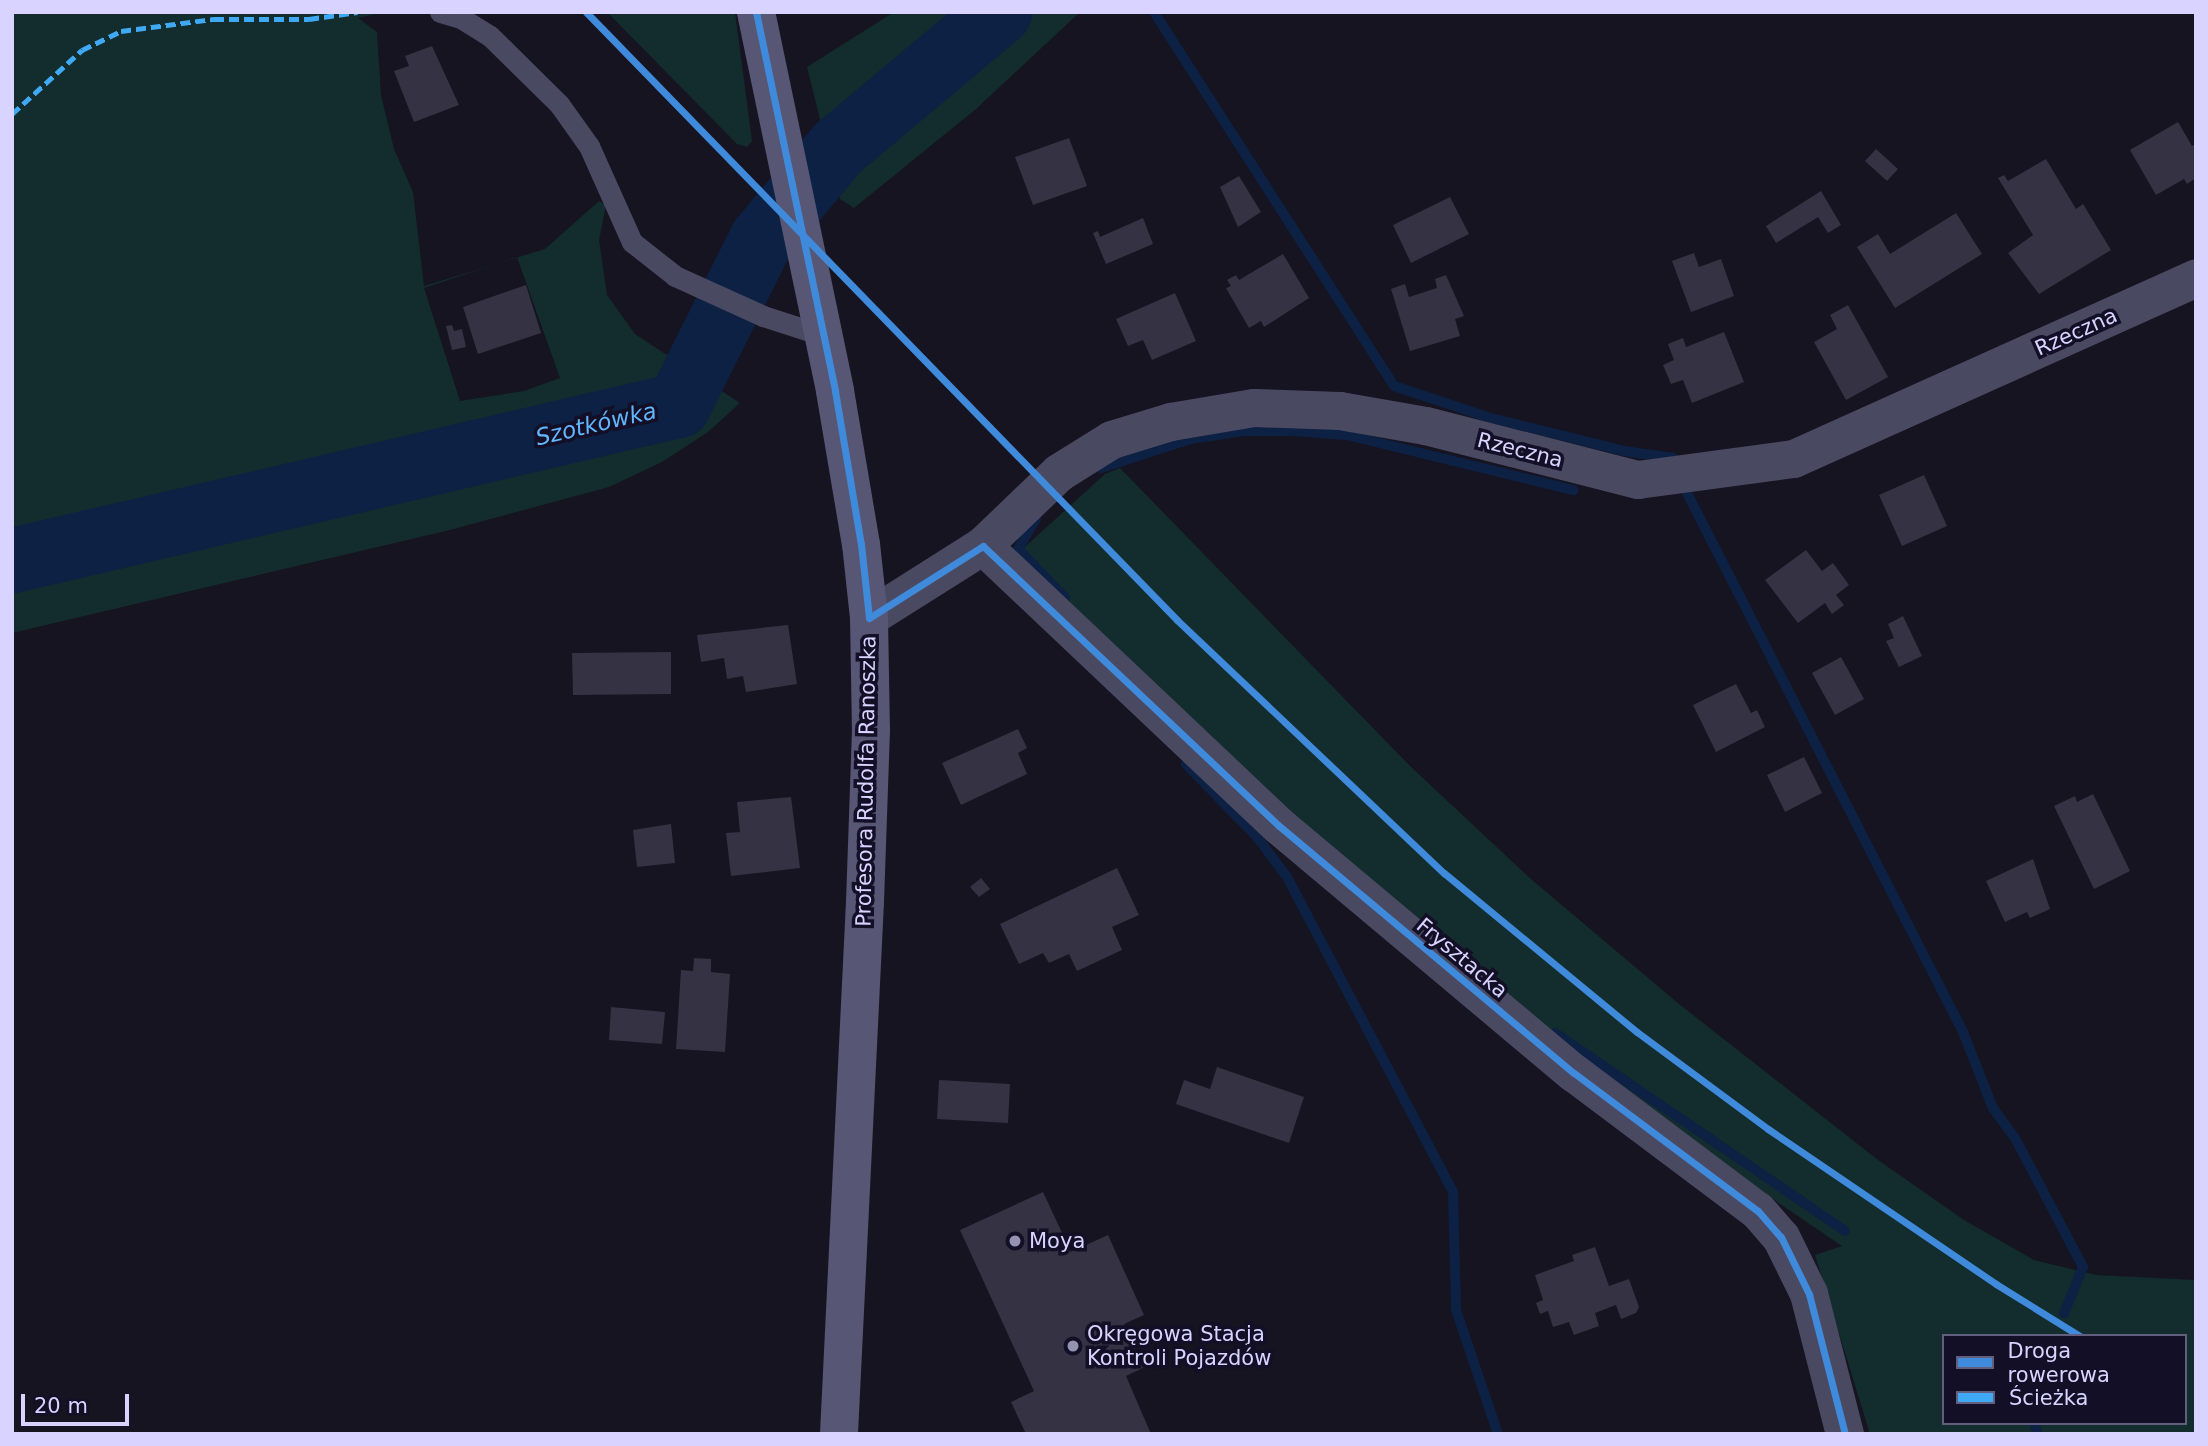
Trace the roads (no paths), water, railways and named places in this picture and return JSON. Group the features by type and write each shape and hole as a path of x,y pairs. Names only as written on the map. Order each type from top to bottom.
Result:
{"street":[{"name":"Profesora Rudolfa Ranoszka","path":"756,12 862,544 869,618 872,730 839,1434"},
{"name":"Rzeczna","path":"869,618 983,546 1059,473 1112,440 1171,422 1254,408 1340,411 1426,426 1637,480 1794,459 2193,284"},
{"name":"Frysztacka","path":"983,546 1298,843 1574,1073 1758,1211 1781,1237 1809,1294 1845,1434"}],"lane":[{"path":"440,12 461,18 490,36 559,104 589,146 629,239 675,276 762,316 822,335"}],"waterway":[{"name":"Szotkówka","path":"12,560 678,405 761,239 837,148 999,12"},
{"path":"1154,12 1394,386 1491,418 1624,451 1674,458"},
{"path":"1101,468 1190,439 1244,431 1294,431 1347,435 1573,490"},
{"path":"1687,493 1963,1032 1993,1108 2015,1138 2083,1267 2064,1313"},
{"path":"1036,519 1018,549 1065,598"},
{"path":"1186,764 1257,837 1287,877 1453,1192 1456,1310 1498,1434"},
{"path":"1555,1033 1845,1231"},
{"path":"2035,1425 2038,1434"}],"place":[{"name":"Moya","path":"1015,1241"},
{"name":"Okręgowa Stacja Kontroli Pojazdów","path":"1073,1346"}]}
